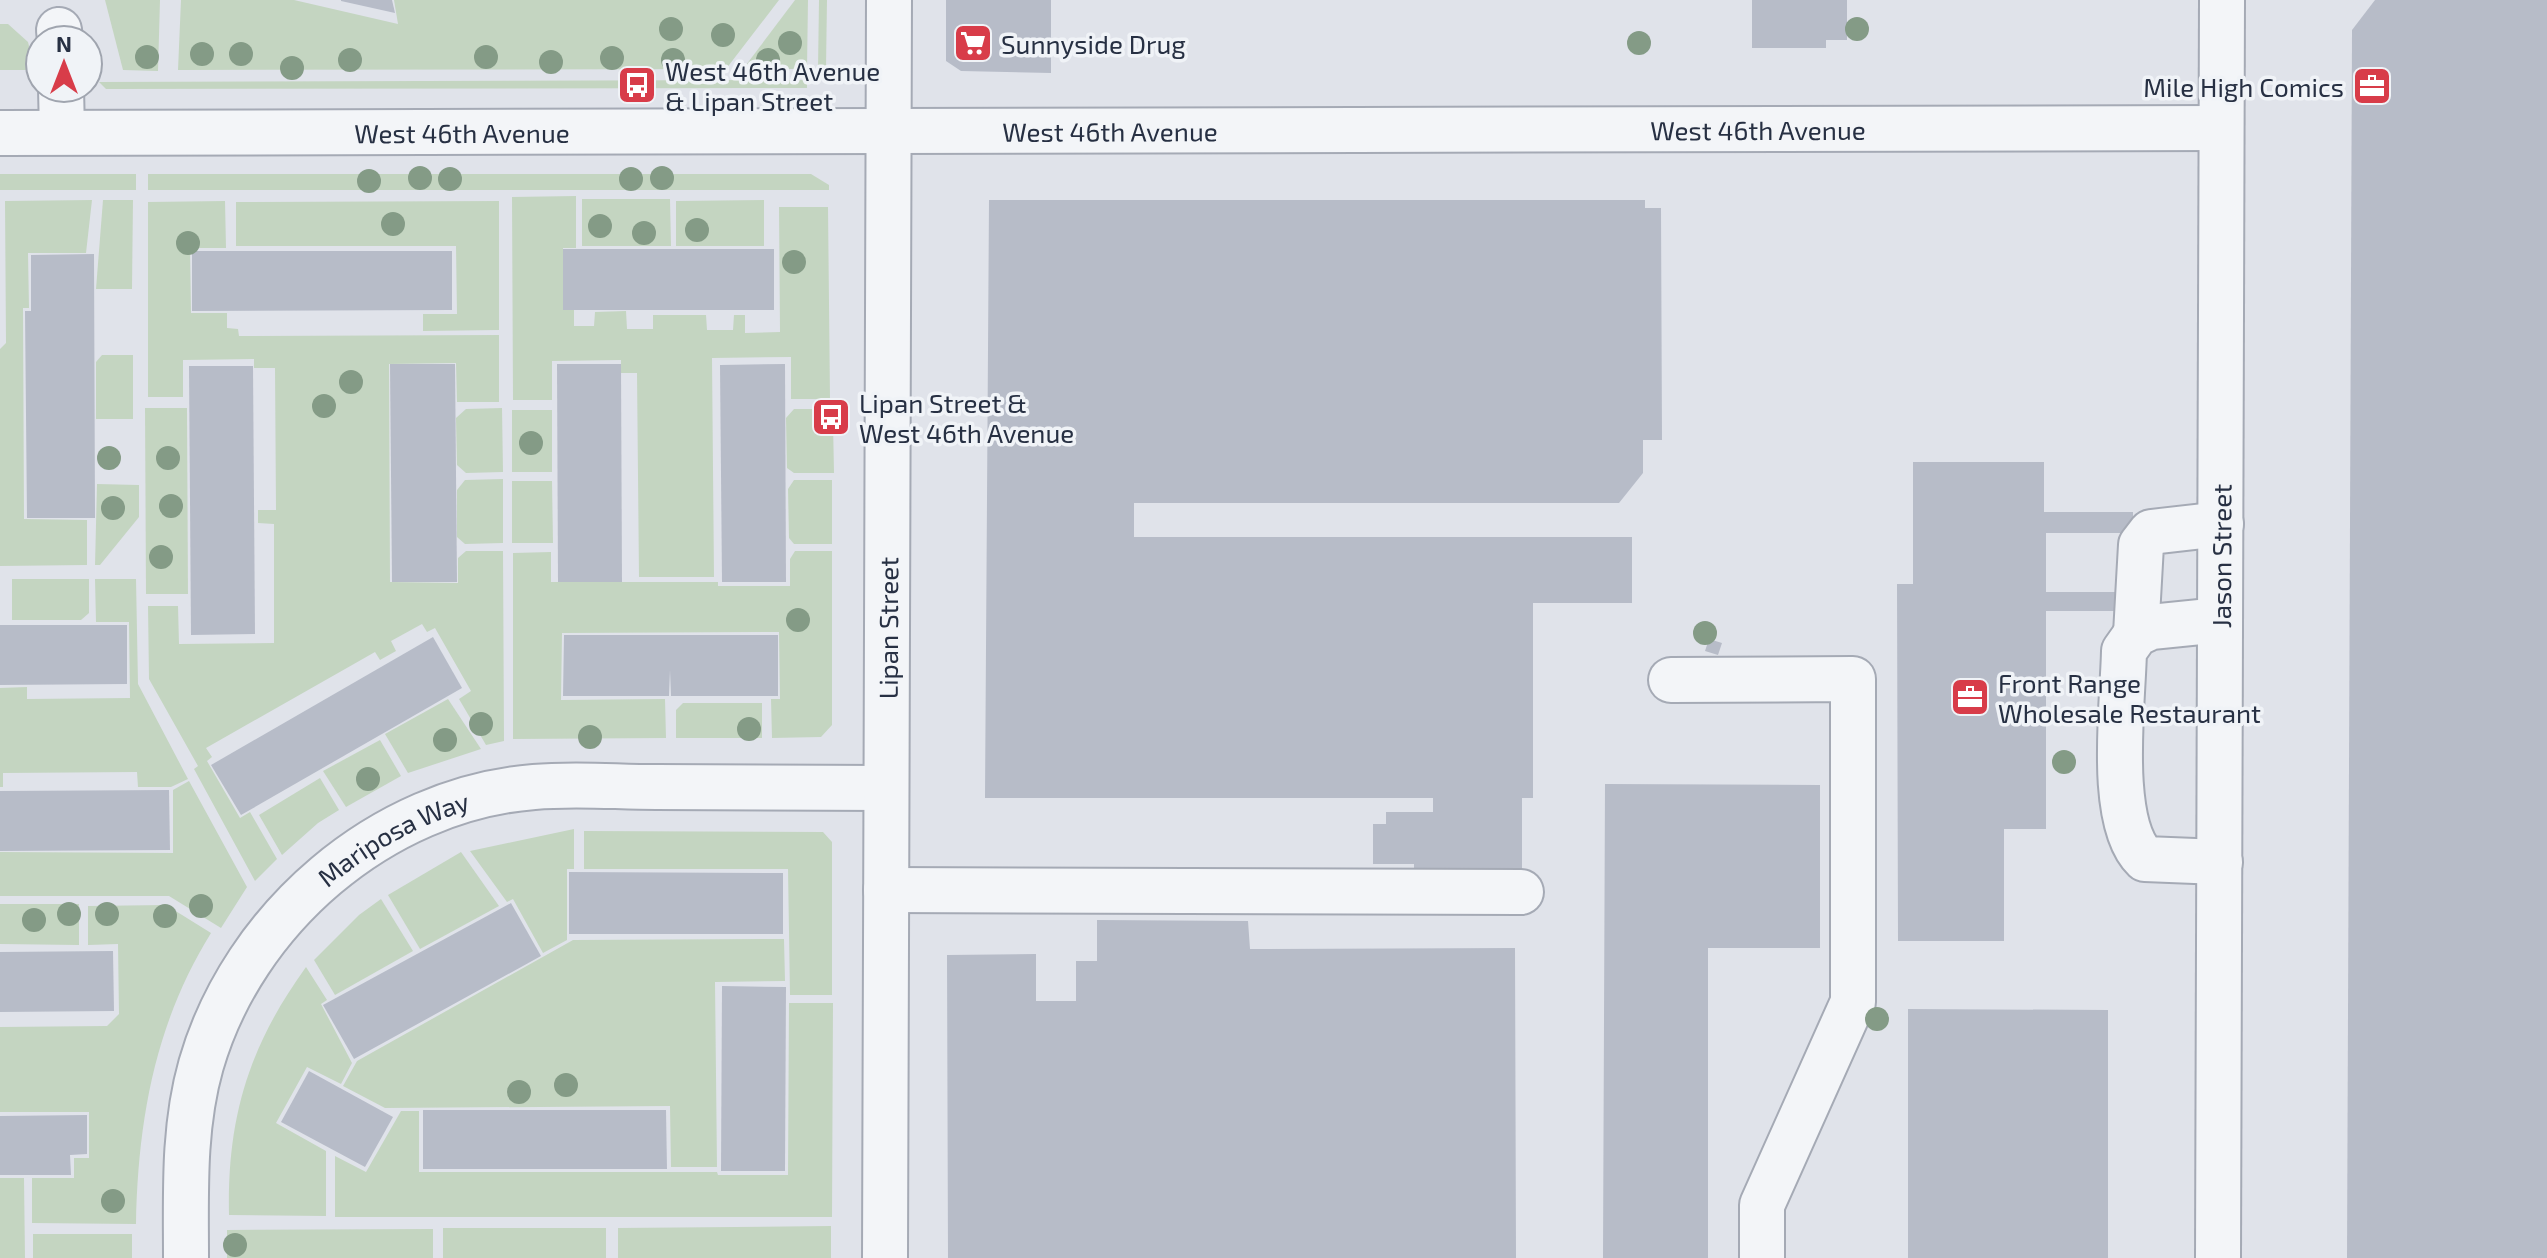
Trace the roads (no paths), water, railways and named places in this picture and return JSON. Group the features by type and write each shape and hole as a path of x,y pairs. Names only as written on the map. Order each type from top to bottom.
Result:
{"street":[{"name":"Lipan Street","path":"885,1258 889,0"},
{"name":"Jason Street","path":"2218,1258 2221,128 2227,6"},
{"path":"61,104 62,132"},
{"name":"West 46th Avenue","path":"0,133 2221,128"},
{"path":"2136,634 2141,545 2151,532 2221,524"},
{"path":"2220,620 2151,627 2136,634 2124,651 2121,803 2126,831 2134,849 2145,859 2220,862"},
{"path":"1671,680 1853,679 1853,1002 1762,1205 1762,1258"},
{"name":"Mariposa Way","path":"186,1258 186,1153 201,1065 236,981 303,895 379,835 453,803 533,787 886,788"},
{"path":"886,890 1521,892"}],"place":[{"name":"Sunnyside Drug","path":"973,43"},
{"name":"West 46th Avenue & Lipan Street","path":"637,85"},
{"name":"Mile High Comics","path":"2372,86"},
{"name":"Lipan Street & West 46th Avenue","path":"831,417"},
{"name":"Front Range Wholesale Restaurant","path":"1970,697"}]}
